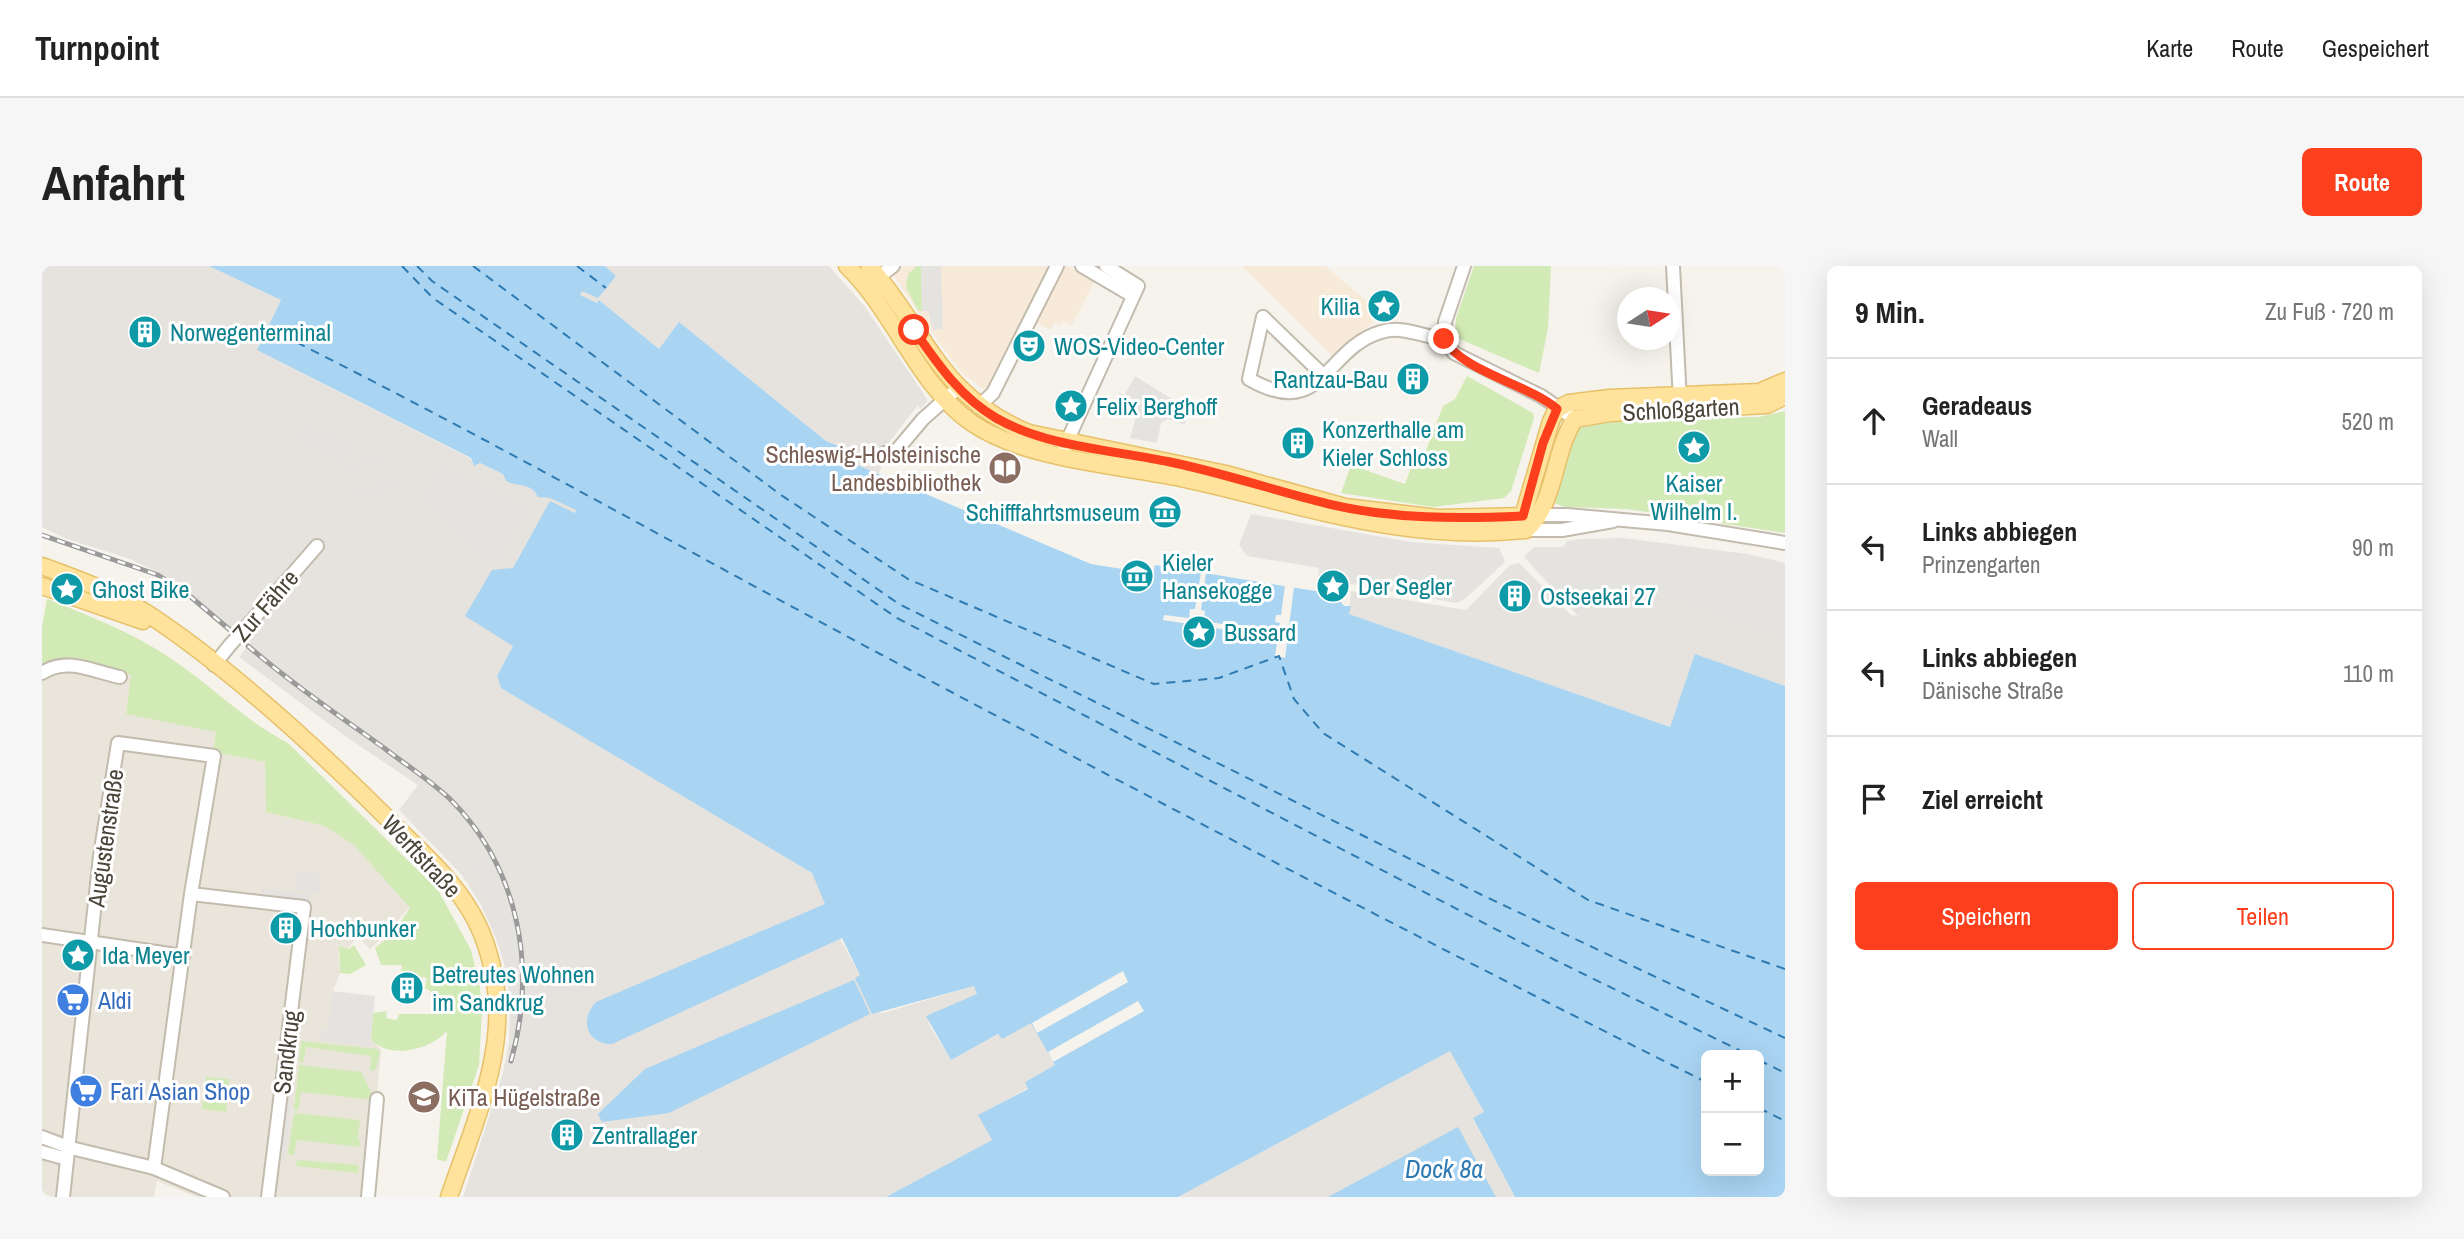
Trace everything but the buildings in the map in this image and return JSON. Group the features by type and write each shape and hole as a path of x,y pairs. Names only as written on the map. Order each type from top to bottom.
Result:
{"main road":[{"path":"847,266 875,274 951,394 987,433 1018,445 1064,448 1366,510 1438,517 1530,520 1543,443 1567,410"},
{"name":"Schloßgarten","path":"1567,410 1680,402 1783,389"},
{"path":"951,394 1064,448"},
{"name":"Werftstraße","path":"42,566 116,596 149,614 214,664 345,776 448,878 471,912 484,940 495,982 497,1039 491,1069 449,1197"},
{"name":"Werftstraße","path":"42,586 103,605 177,636"}],"street":[{"path":"875,274 893,266"},
{"path":"978,407 993,393 1057,266"},
{"path":"1083,266 1135,291"},
{"path":"1106,266 1135,291"},
{"path":"1464,266 1445,322 1444,339 1454,353 1567,410"},
{"path":"1674,266 1680,402"},
{"path":"1064,448 1135,291"},
{"path":"1322,375 1263,317 1249,379 1292,395 1322,375 1365,339 1390,330 1444,339"},
{"path":"885,453 897,450 923,419 951,394"},
{"path":"1530,520 1580,516 1668,524 1785,543"},
{"path":"1530,520 1547,530 1614,521"},
{"name":"Zur Fähre","path":"214,664 317,545"},
{"path":"42,673 59,665 73,664 120,677"},
{"name":"Augustenstraße","path":"63,1197 100,856 118,743 214,757 191,894"},
{"path":"154,1168 191,894"},
{"name":"Sandkrug","path":"191,894 304,907 268,1197"},
{"path":"42,935 183,956"},
{"path":"368,1197 377,1099"},
{"path":"42,1137 69,1153"},
{"path":"42,1152 69,1153 154,1168 223,1197"}],"shaded area":[{"path":"42,266 209,266 281,300 257,350 471,459 474,466 480,463 503,474 506,481 520,483 577,510 575,513 550,502 513,568 492,571 466,615 513,646 497,676 501,688 812,873 826,904 822,906 860,975 855,978 876,1012 883,1013 974,986 978,994 928,1023 951,1060 999,1034 1001,1038 1123,971 1054,1062 1055,1065 1025,1082 1028,1088 979,1115 992,1140 886,1197 463,1197 503,1073 509,1042 510,997 503,959 481,905 462,875 399,810 418,785 345,736 239,657 251,642 234,627 231,629 174,580 130,559 67,539 42,527"},
{"path":"605,266 829,266 865,307 927,399 926,403 920,409 918,405 887,445 879,474 855,464 840,451 841,447 826,441 679,322 659,349 599,300 597,303 580,295 581,290 598,297 616,276"},
{"path":"887,266 1067,266 1095,280 1072,325 1063,321 1060,325 1055,322 1051,330 1035,322 987,392 963,374 950,358"},
{"path":"921,266 941,266 943,329 933,330 928,311 922,311"},
{"path":"1242,266 1325,266 1380,312 1372,323 1334,358"},
{"path":"1135,376 1188,409 1185,425 1168,419 1161,423 1157,443 1130,438 1137,413 1133,409 1137,401 1125,394"},
{"path":"1120,393 1134,401 1127,419 1108,415"},
{"path":"305,421 313,428 351,445 352,454 342,461 293,436 304,430"},
{"path":"388,452 391,458 354,470 341,469 338,463 352,464"},
{"path":"440,464 529,509 495,565 422,499"},
{"path":"401,477 403,483 371,496 352,498 350,492"},
{"path":"1251,514 1411,542 1499,548 1505,562 1465,599 1456,603 1318,578 1319,568 1247,556 1239,545"},
{"path":"1624,538 1747,554 1785,563 1785,639 1633,584 1578,616 1524,557 1534,547 1563,547 1567,541 1579,539"},
{"path":"1519,563 1571,615 1578,616 1633,584 1785,639 1785,686 1695,655 1670,727 1349,614 1351,591 1466,610 1510,565"},
{"path":"69,659 132,675 126,713 216,732 213,752 265,762 266,812 325,826 357,845 411,906 370,950 358,936 348,948 340,946 338,955 340,973 333,991 381,1050 368,1197 197,1197 157,1181 154,1197 42,1197 42,670 47,664"},
{"path":"489,855 515,924 521,975 519,1022 513,1021 506,957 474,868"},
{"path":"297,871 322,874 321,893 295,890"},
{"path":"262,888 310,894 309,901 261,895"},
{"path":"333,991 375,996 370,1046 320,1040 321,1032 328,1028"},
{"path":"292,1040 298,1041 285,1159 278,1158"},
{"path":"1451,1050 1484,1113 1473,1119 1515,1197 1178,1197"}],"green space":[{"path":"921,266 922,311 918,310 906,288 908,274"},
{"path":"1474,266 1551,266 1548,328 1539,373 1455,337 1456,318"},
{"path":"1467,376 1533,413 1534,418 1511,491 1504,498 1433,507 1341,493 1351,465 1405,484 1415,456 1425,453 1443,406 1455,399"},
{"path":"1785,411 1785,533 1627,509 1564,507 1555,503 1551,493 1570,439 1582,426 1606,419 1759,417"},
{"path":"47,599 151,646 260,726 288,743 438,890 471,950 480,988 482,1012 479,1065 446,1162 437,1159 447,1031 431,1043 409,1050 388,1049 371,1039 373,1013 387,1011 386,1018 397,1020 399,1014 433,1014 430,991 425,988 427,978 401,973 402,965 381,965 375,948 392,934 410,908 354,845 325,826 266,812 265,762 213,752 216,732 126,714 131,675 73,660 51,664 42,670 42,627"},
{"path":"354,945 366,965 350,974 340,973 339,946 349,949"},
{"path":"301,1041 377,1049 380,1052 376,1069 370,1071 371,1056 306,1047 303,1063 299,1061"},
{"path":"299,1065 361,1072 375,1100 301,1092 298,1111 294,1109"},
{"path":"206,1077 229,1079 226,1112 202,1109"},
{"path":"294,1113 360,1120 358,1137 361,1147 297,1140 294,1155 288,1154"},
{"path":"297,1160 359,1165 358,1173 296,1166"}],"water":[{"path":"209,266 605,266 616,276 598,298 582,291 580,295 597,303 599,300 659,349 679,322 826,441 841,447 840,451 855,464 1091,564 1153,574 1155,565 1334,594 1344,606 1351,606 1349,614 1670,727 1695,654 1785,686 1785,1197 1515,1197 1473,1118 1484,1112 1450,1051 1178,1197 886,1197 992,1140 978,1115 1028,1089 1025,1082 1055,1065 1031,1023 1002,1039 998,1034 951,1060 926,1016 977,994 974,986 872,1014 855,978 860,975 842,938 612,1044 597,1040 588,1030 587,1023 596,1002 825,904 812,873 501,688 497,676 513,646 465,616 492,570 513,568 550,501 575,513 576,510 550,498 538,497 532,489 506,481 503,474 480,463 474,466 471,458 257,350 281,300"},
{"path":"854,980 870,1014 669,1113 602,1122 598,1114 645,1069"},
{"name":"Dock 8a","path":"1458,1127 1496,1197 1328,1197"}],"pier":[{"path":"1201,572 1206,573 1201,610 1205,611 1204,621 1228,625 1227,630 1163,620 1164,615 1189,618 1190,609 1195,609"},
{"path":"1285,585 1294,587 1285,658 1275,656 1280,623 1275,622 1276,615 1281,615"},
{"path":"1123,971 1128,982 1037,1033 1032,1023"},
{"path":"1138,1001 1144,1011 1053,1062 1048,1052"}],"ferry route":[{"path":"402,266 433,298 897,618 1555,960 1739,1050"},
{"path":"417,266 432,281 899,604 1482,895 1785,1038"},
{"path":"473,266 781,495 908,579 1154,684 1219,678 1279,656 1294,699 1323,733 1588,900 1785,969"},
{"path":"577,266 606,288"},
{"path":"268,328 499,448 1189,817 1701,1079"},
{"path":"1764,1062 1785,1073"},
{"path":"1764,1110 1785,1121"}],"railway":[{"path":"42,535 158,575 185,592 243,641"},
{"path":"248,646 435,786 451,800 474,828 493,857 517,922 522,956 519,1026 511,1061"}],"place":[{"name":"Kilia","path":"1384,306"},
{"name":"Norwegenterminal","path":"145,332"},
{"name":"WOS-Video-Center","path":"1029,346"},
{"name":"Rantzau-Bau","path":"1413,379"},
{"name":"Felix Berghoff","path":"1071,406"},
{"name":"Konzerthalle am Kieler Schloss","path":"1298,443"},
{"name":"Kaiser Wilhelm I.","path":"1694,447"},
{"name":"Schleswig-Holsteinische Landesbibliothek","path":"1005,468"},
{"name":"Schifffahrtsmuseum","path":"1165,512"},
{"name":"Kieler Hansekogge","path":"1137,576"},
{"name":"Der Segler","path":"1333,586"},
{"name":"Ghost Bike","path":"67,589"},
{"name":"Ostseekai 27","path":"1515,596"},
{"name":"Bussard","path":"1199,632"},
{"name":"Hochbunker","path":"286,928"},
{"name":"Ida Meyer","path":"78,955"},
{"name":"Betreutes Wohnen im Sandkrug","path":"407,988"},
{"name":"Aldi","path":"73,1000"},
{"name":"Fari Asian Shop","path":"86,1091"},
{"name":"KiTa Hügelstraße","path":"424,1097"},
{"name":"Zentrallager","path":"567,1135"}],"route":[{"path":"914,330 940,367 970,399 998,419 1029,433 1226,474 1345,507 1411,516 1523,516 1543,443 1557,409 1541,396 1454,353 1444,339"}]}
